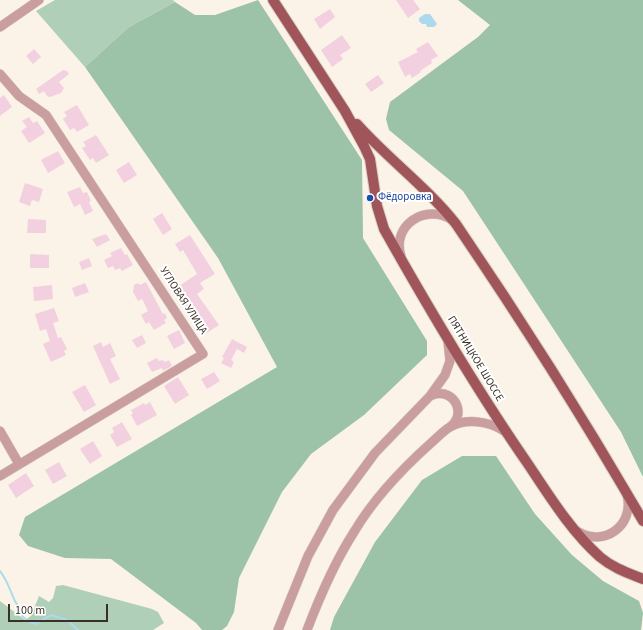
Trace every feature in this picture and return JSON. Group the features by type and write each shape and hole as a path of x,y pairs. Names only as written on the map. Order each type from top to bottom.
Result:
{"main road":[{"name":"ПЯТНИЦКОЕ ШОССЕ","path":"274,0 345,111 370,159 377,206 384,229 504,431 571,526 602,558 618,570 643,579"},
{"name":"ПЯТНИЦКОЕ ШОССЕ","path":"345,111 380,150 442,206 456,224 540,350 597,440 643,520"}],"street":[{"path":"0,27 10,22 39,0"},
{"name":"УГЛОВАЯ УЛИЦА","path":"0,74 19,96 46,115 203,354 0,476"},
{"path":"403,262 399,247 401,236 406,226 414,218 425,214 436,214 447,217 456,224"},
{"path":"278,630 308,556 333,510 375,453 430,396 445,375 450,361 450,352 445,333"},
{"path":"306,630 324,585 358,525 407,464 450,427 457,418 457,403 452,397 437,393 430,396"},
{"path":"450,427 481,421 497,426 504,431"},
{"path":"0,431 19,464"},
{"path":"571,526 580,534 591,537 603,537 614,532 622,525 627,514 629,503 624,487"}],"green space":[{"path":"55,0 173,0 175,2 129,27 85,67 36,11"},
{"path":"258,0 362,160 363,238 427,341 427,355 364,415 311,454 282,492 239,578 234,612 227,626 222,630 202,630 196,623 111,559 65,558 28,546 19,535 25,517 277,367 218,258 85,67 129,27 175,2 195,15 215,15"},
{"path":"458,0 643,0 643,477 621,432 463,191 389,130 386,119 390,102 478,37 490,25"},
{"path":"462,456 496,456 535,514 572,555 603,581 639,601 643,613 641,630 330,630 334,617 375,542 422,480"},
{"path":"63,585 152,609 158,612 164,623 153,630 0,630 0,601 25,620 31,616 39,596 49,602 53,598 56,586"}],"water":[{"path":"425,14 430,14 437,24 434,27 427,27 426,24 422,24 419,21 419,18"}],"building":[{"path":"396,0 413,0 420,9 408,18"},
{"path":"330,9 335,17 320,29 314,19"},
{"path":"342,35 351,48 340,55 343,59 332,67 321,50"},
{"path":"428,42 438,56 431,60 432,63 412,78 410,74 405,77 398,62 418,52 416,49"},
{"path":"34,49 41,57 33,64 26,56"},
{"path":"63,70 67,71 69,74 59,82 64,88 61,93 50,97 47,96 44,91 39,94 36,89"},
{"path":"378,75 384,83 371,92 365,84"},
{"path":"4,95 12,107 0,116 0,98"},
{"path":"77,105 89,125 77,132 74,128 70,130 63,119 67,116 64,112"},
{"path":"29,117 33,123 37,121 45,133 29,143 21,131 27,127 22,121"},
{"path":"96,135 109,155 96,163 93,158 90,160 82,148 86,146 83,142"},
{"path":"58,151 65,163 48,173 41,160"},
{"path":"129,162 137,175 124,183 116,170"},
{"path":"25,183 43,189 39,202 32,200 30,206 19,202"},
{"path":"80,187 83,193 87,192 93,211 85,215 80,204 74,207 67,192"},
{"path":"162,213 172,229 163,235 153,219"},
{"path":"28,219 46,220 46,233 27,233"},
{"path":"106,234 110,240 97,247 92,239"},
{"path":"190,235 215,274 200,283 204,289 197,294 219,325 205,334 191,311 188,314 173,290 197,274 183,250 180,252 175,244"},
{"path":"121,248 125,255 127,254 133,265 122,271 120,268 115,270 113,266 108,268 104,260 112,256 110,253"},
{"path":"30,254 49,255 49,268 30,268"},
{"path":"89,258 92,266 82,270 79,262"},
{"path":"146,282 163,314 165,313 167,318 164,320 166,323 154,330 149,322 146,324 141,315 148,311 142,299 138,301 133,292 134,285 138,283 140,285"},
{"path":"85,283 89,292 75,297 72,288"},
{"path":"52,285 53,299 34,301 33,287"},
{"path":"54,308 59,321 53,323 58,338 61,337 67,349 64,351 66,355 51,362 43,344 50,341 46,329 40,331 35,314"},
{"path":"179,330 185,343 174,349 167,336"},
{"path":"142,335 146,343 137,348 132,340"},
{"path":"232,339 247,347 244,353 237,349 231,360 234,362 231,368 221,363 224,358 222,357"},
{"path":"101,342 103,347 110,343 116,356 110,359 120,379 110,384 93,346"},
{"path":"157,358 159,361 163,360 165,362 169,360 172,366 163,371 162,368 152,372 147,363"},
{"path":"214,372 220,381 207,389 201,379"},
{"path":"178,377 189,395 175,404 164,386"},
{"path":"85,385 96,405 84,412 72,392"},
{"path":"150,402 157,415 137,426 131,415 133,413 131,410 144,403 145,405"},
{"path":"122,422 132,439 117,447 110,435 114,432 112,428"},
{"path":"93,441 102,456 90,464 80,449"},
{"path":"59,462 67,476 53,484 45,470"},
{"path":"26,473 34,486 16,498 8,485"}],"waterway":[{"path":"0,571 21,610 22,616 28,621 36,624 51,615 67,620 78,630"}],"place":[{"name":"Фёдоровка","path":"370,198"}]}
